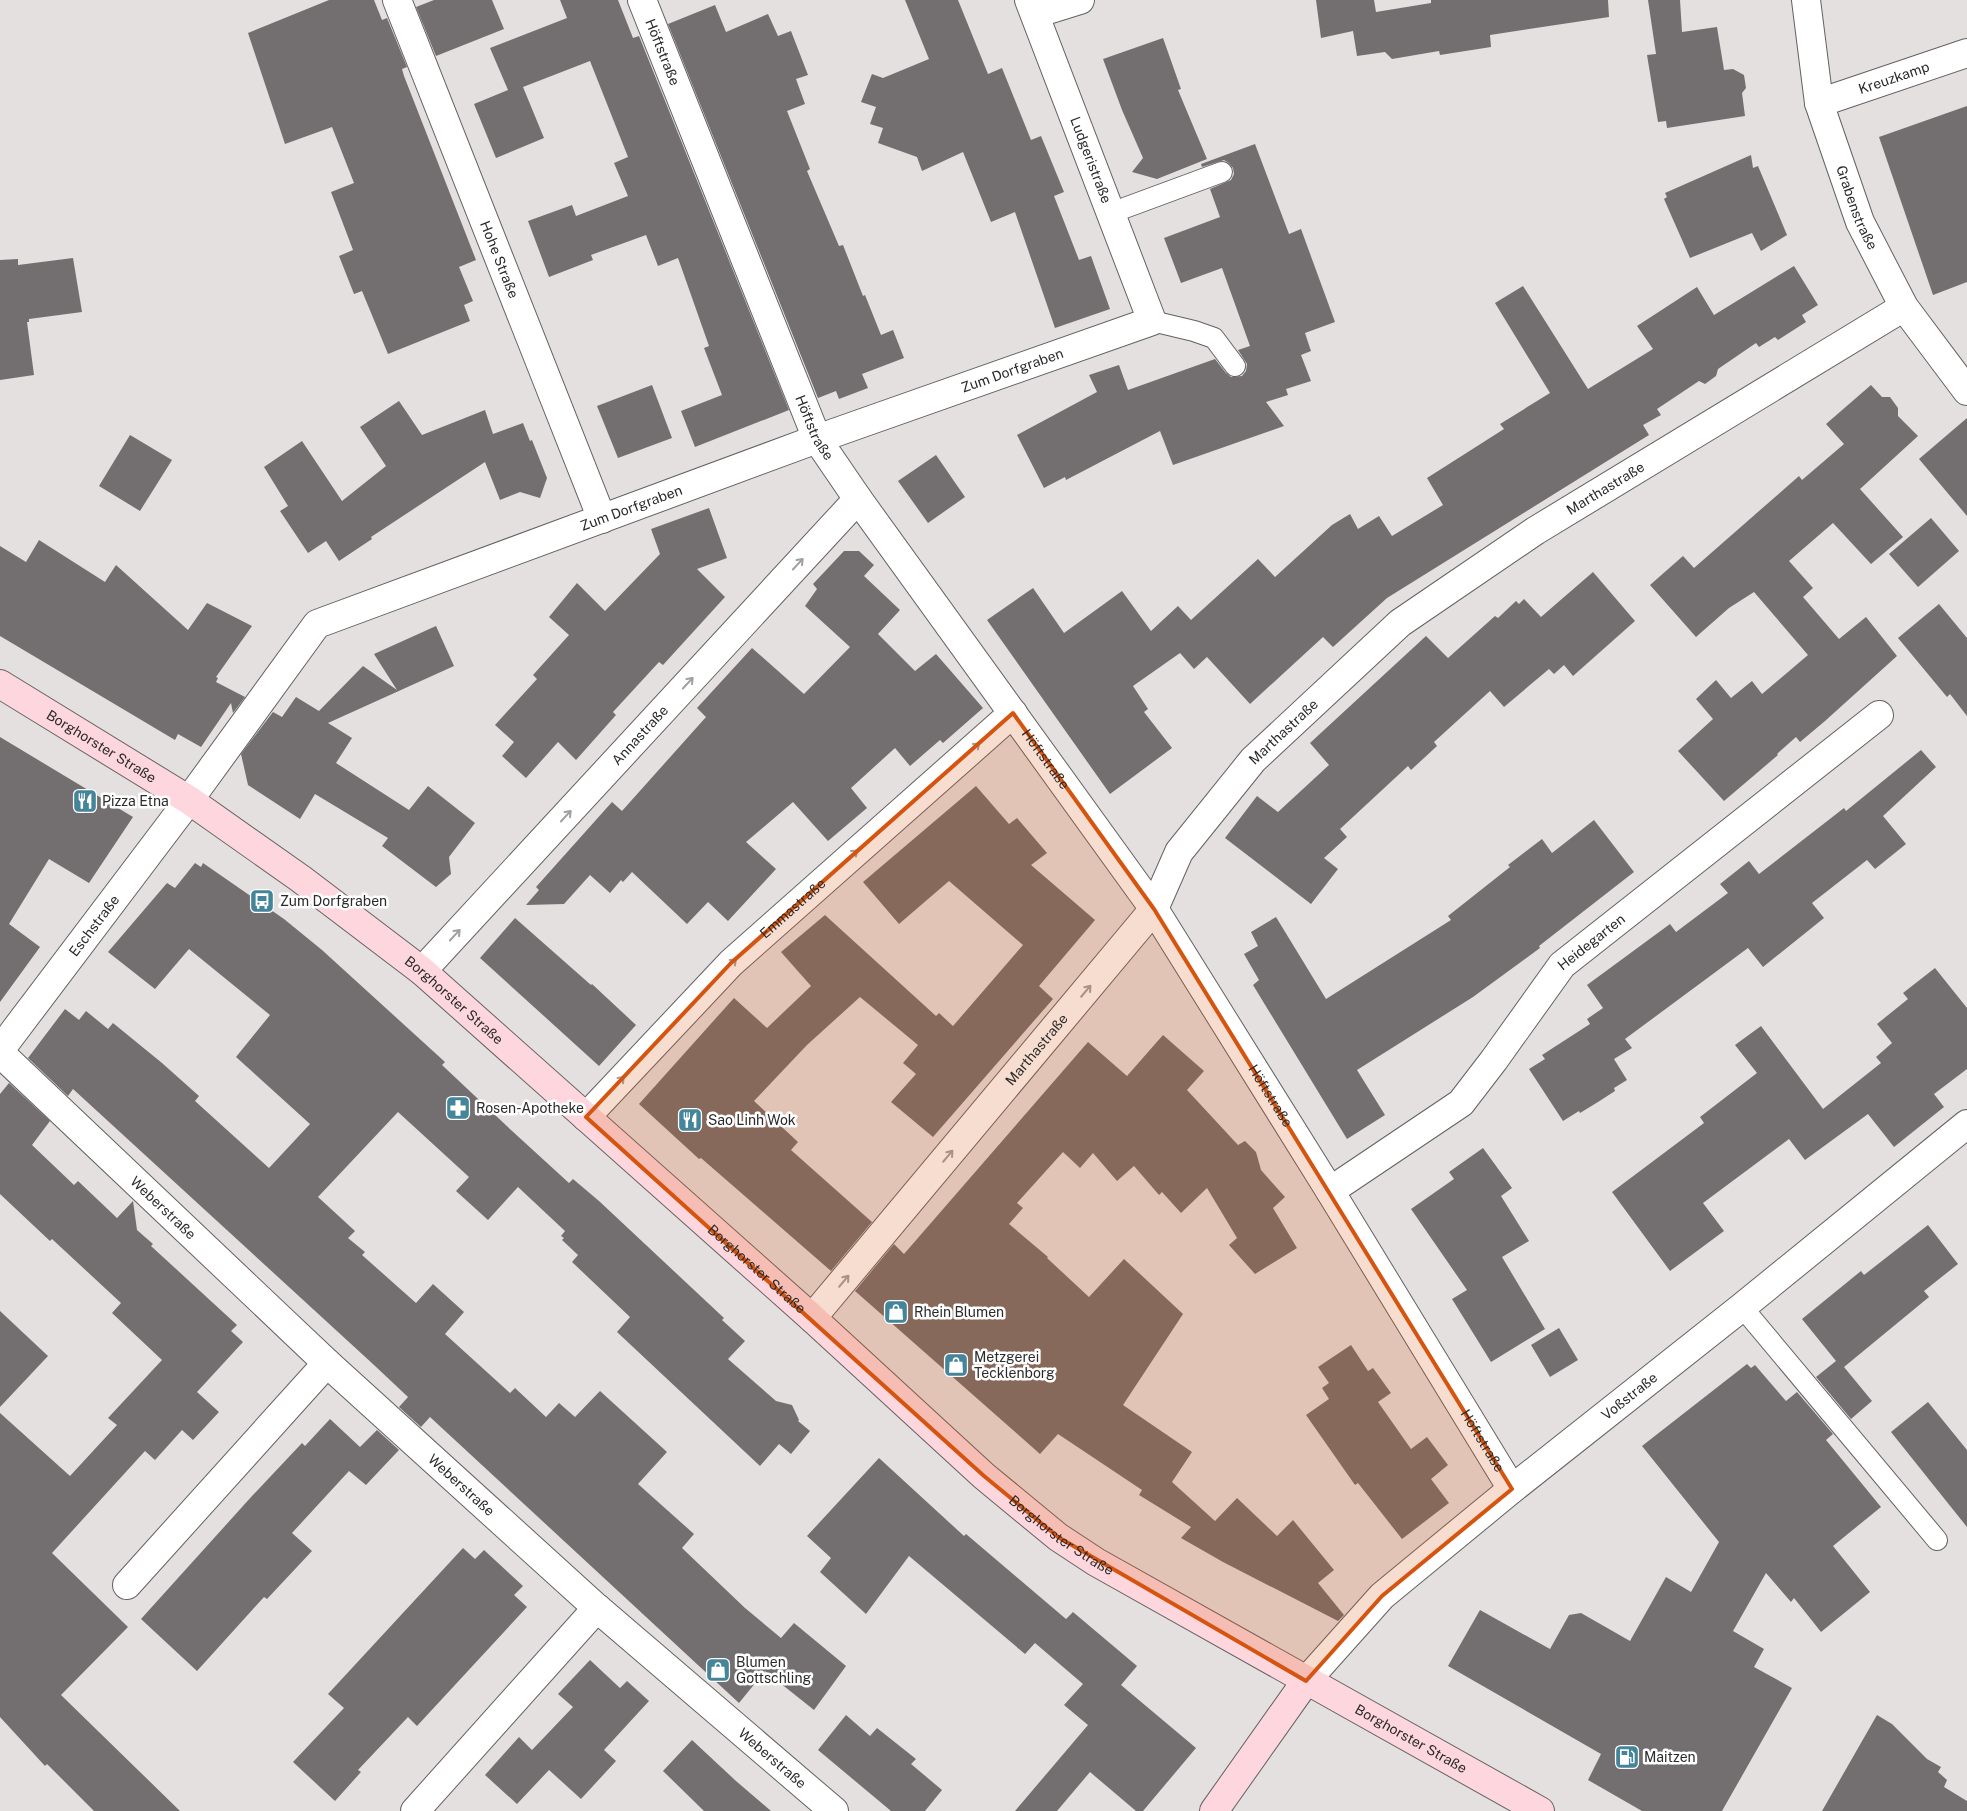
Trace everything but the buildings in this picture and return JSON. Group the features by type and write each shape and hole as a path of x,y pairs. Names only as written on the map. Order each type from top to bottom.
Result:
{"main road":[{"name":"Borghorster Straße","path":"0,684 189,800 301,879 422,971 812,1318 984,1476 1058,1537 1096,1562 1540,1811"},
{"path":"1214,1811 1306,1681"}],"street":[{"name":"Hohe Straße","path":"397,0 602,519"},
{"name":"Höftstraße","path":"642,0 817,439 858,499 1154,909 1330,1191 1512,1489"},
{"path":"1032,7 1080,0"},
{"name":"Grabenstraße","path":"1806,0 1820,103 1860,222 1904,307 1967,391"},
{"name":"Ludgeristraße","path":"1032,7 1152,321"},
{"name":"Kreuzkamp","path":"1820,103 1967,53"},
{"name":"Marthastraße","path":"812,1318 1154,909 1179,852 1253,760 1400,623 1535,531 1904,307"},
{"name":"Zum Dorfgraben","path":"189,800 317,624 817,439 1152,321"},
{"name":"Annastraße","path":"422,971 858,499"},
{"name":"Emmastraße","path":"586,1117 731,963 1013,713"},
{"name":"Heidegarten","path":"1330,1191 1461,1103 1562,965 1879,716"},
{"name":"Eschstraße","path":"0,1052 189,800"},
{"name":"Weberstraße","path":"0,1052 327,1363 598,1608 834,1811"},
{"name":"Voßstraße","path":"1306,1681 1382,1596 1512,1489 1742,1307 1967,1124"},
{"path":"127,1585 327,1363"},
{"path":"415,1811 598,1608"}],"lane":[{"path":"1111,212 1222,172"},
{"path":"1152,321 1214,338 1234,366"},
{"path":"1742,1307 1937,1540"}],"highlighted area":[{"path":"1013,713 1154,909 1512,1489 1382,1596 1306,1681 1058,1537 984,1476 586,1117 731,963"}],"place":[{"name":"Pizza Etna","path":"85,801"},
{"name":"Zum Dorfgraben","path":"262,901"},
{"name":"Rosen-Apotheke","path":"458,1108"},
{"name":"Sao Linh Wok","path":"690,1120"},
{"name":"Rhein Blumen","path":"896,1312"},
{"name":"Metzgerei Tecklenborg","path":"956,1365"},
{"name":"Blumen Gottschling","path":"718,1670"},
{"name":"Maitzen","path":"1627,1757"}]}
